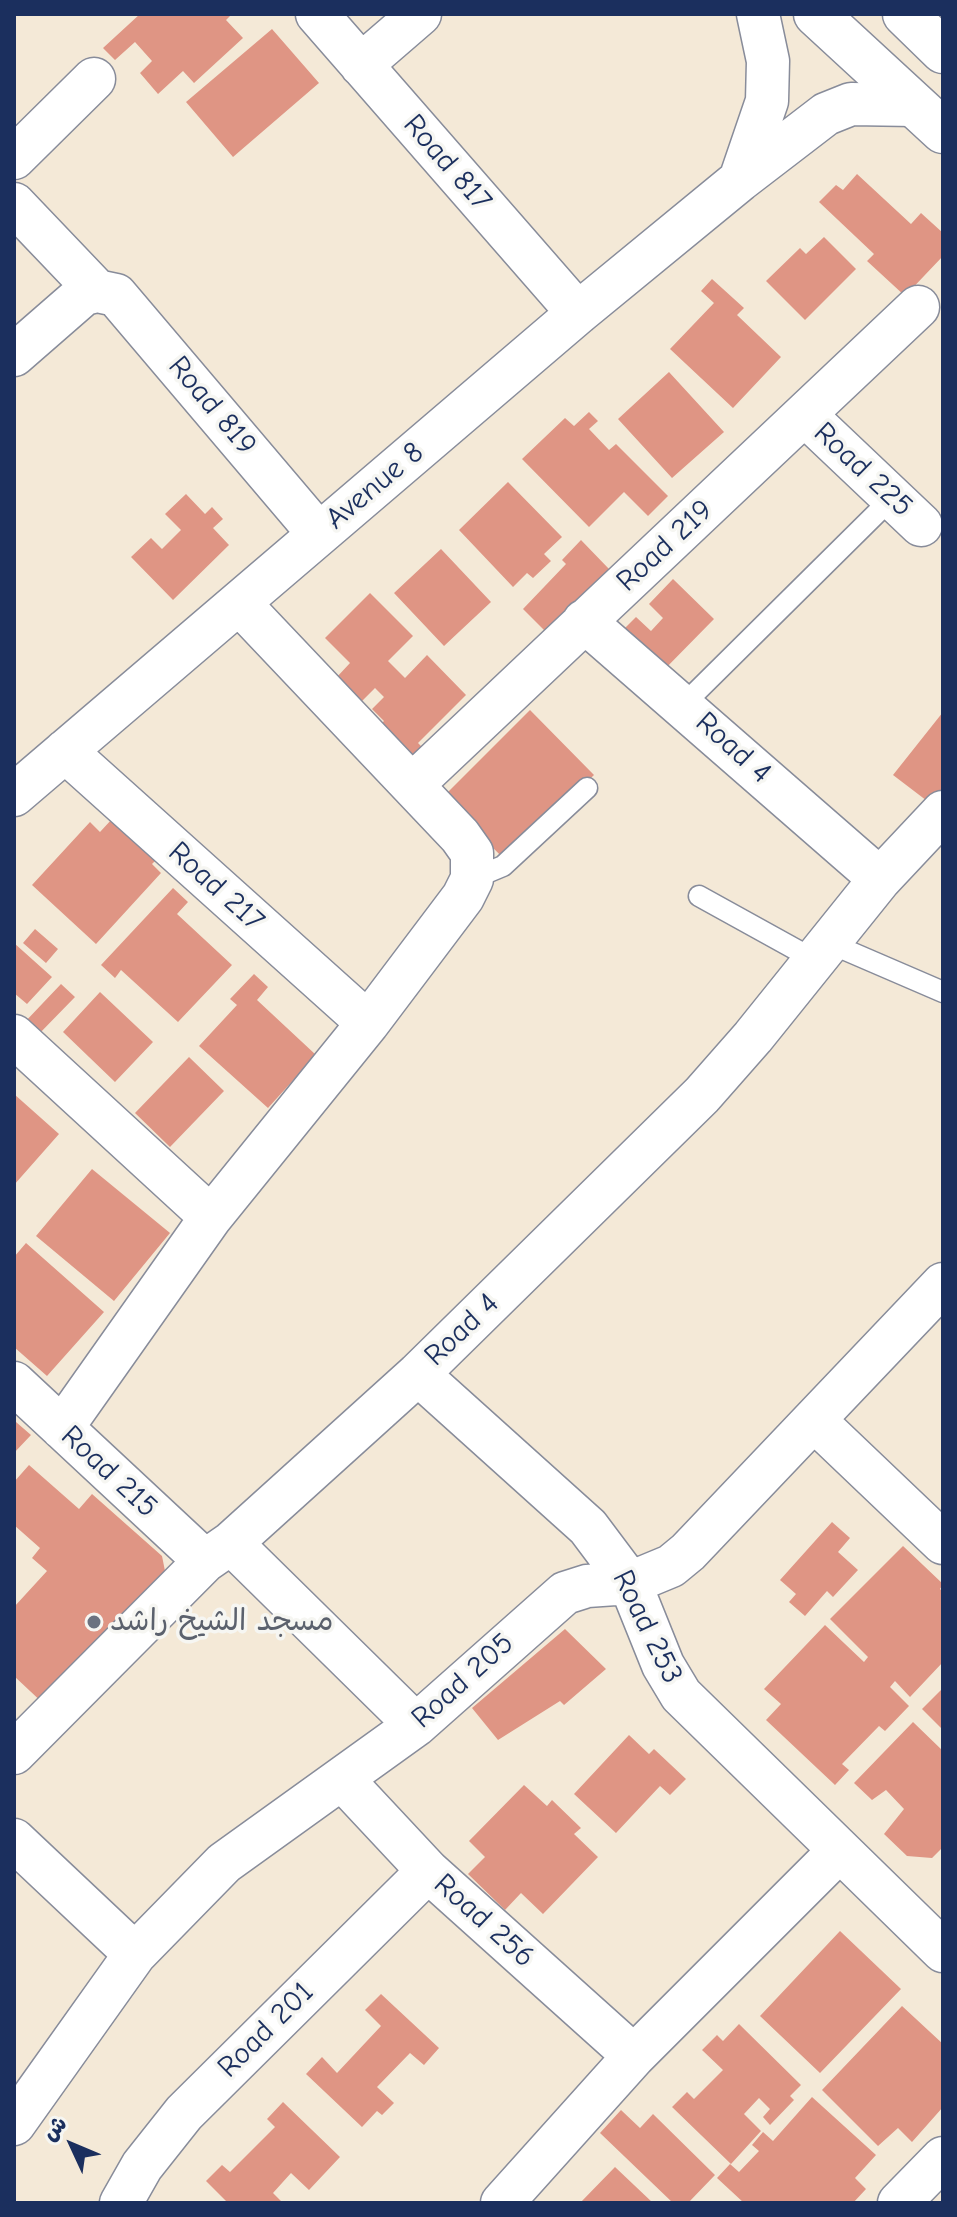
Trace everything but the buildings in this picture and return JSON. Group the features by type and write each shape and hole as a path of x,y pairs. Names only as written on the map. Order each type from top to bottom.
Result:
{"main road":[{"path":"816,14 929,118"},
{"path":"905,14 943,51"}],"street":[{"name":"Road 817","path":"317,14 578,313"},
{"path":"361,65 420,14"},
{"path":"740,180 767,101 768,61 758,14"},
{"path":"14,158 94,79"},
{"name":"Avenue 8","path":"14,795 578,313 826,114 851,104 929,118"},
{"name":"Road 819","path":"14,204 97,291 116,295 130,308 318,533"},
{"path":"14,355 73,302 97,291"},
{"name":"Road 219","path":"412,785 918,307"},
{"name":"Road 225","path":"806,416 906,512"},
{"path":"62,1428 211,1217 368,1023 463,897 472,866 412,785 239,603"},
{"name":"Road 4","path":"584,621 684,704 880,879"},
{"name":"Road 217","path":"65,751 368,1023"},
{"name":"Road 4","path":"23,1725 418,1374 702,1095 753,1037 880,879 943,812"},
{"path":"14,1036 211,1217"},
{"name":"Road 205","path":"21,2100 135,1954 224,1863 416,1725 565,1593 587,1586 630,1583 671,1566 815,1421 943,1284"},
{"name":"Road 253","path":"418,1374 577,1516 609,1551 630,1583 663,1665 681,1695 943,1951"},
{"name":"Road 215","path":"14,1383 62,1428 218,1552 416,1725"},
{"path":"815,1421 943,1543"},
{"name":"Road 256","path":"342,1779 428,1871 634,2056"},
{"path":"14,1840 135,1954"},
{"path":"502,2203 634,2056 839,1851"},
{"name":"Road 201","path":"121,2203 142,2166 184,2113 428,1871"},
{"path":"899,2203 943,2158"}],"lane":[{"path":"684,704 906,512"},
{"path":"472,866 503,866 587,788"},
{"path":"699,896 820,951 943,992"}],"place":[{"name":"مسجد الشيخ راشد","path":"94,1622"}]}
